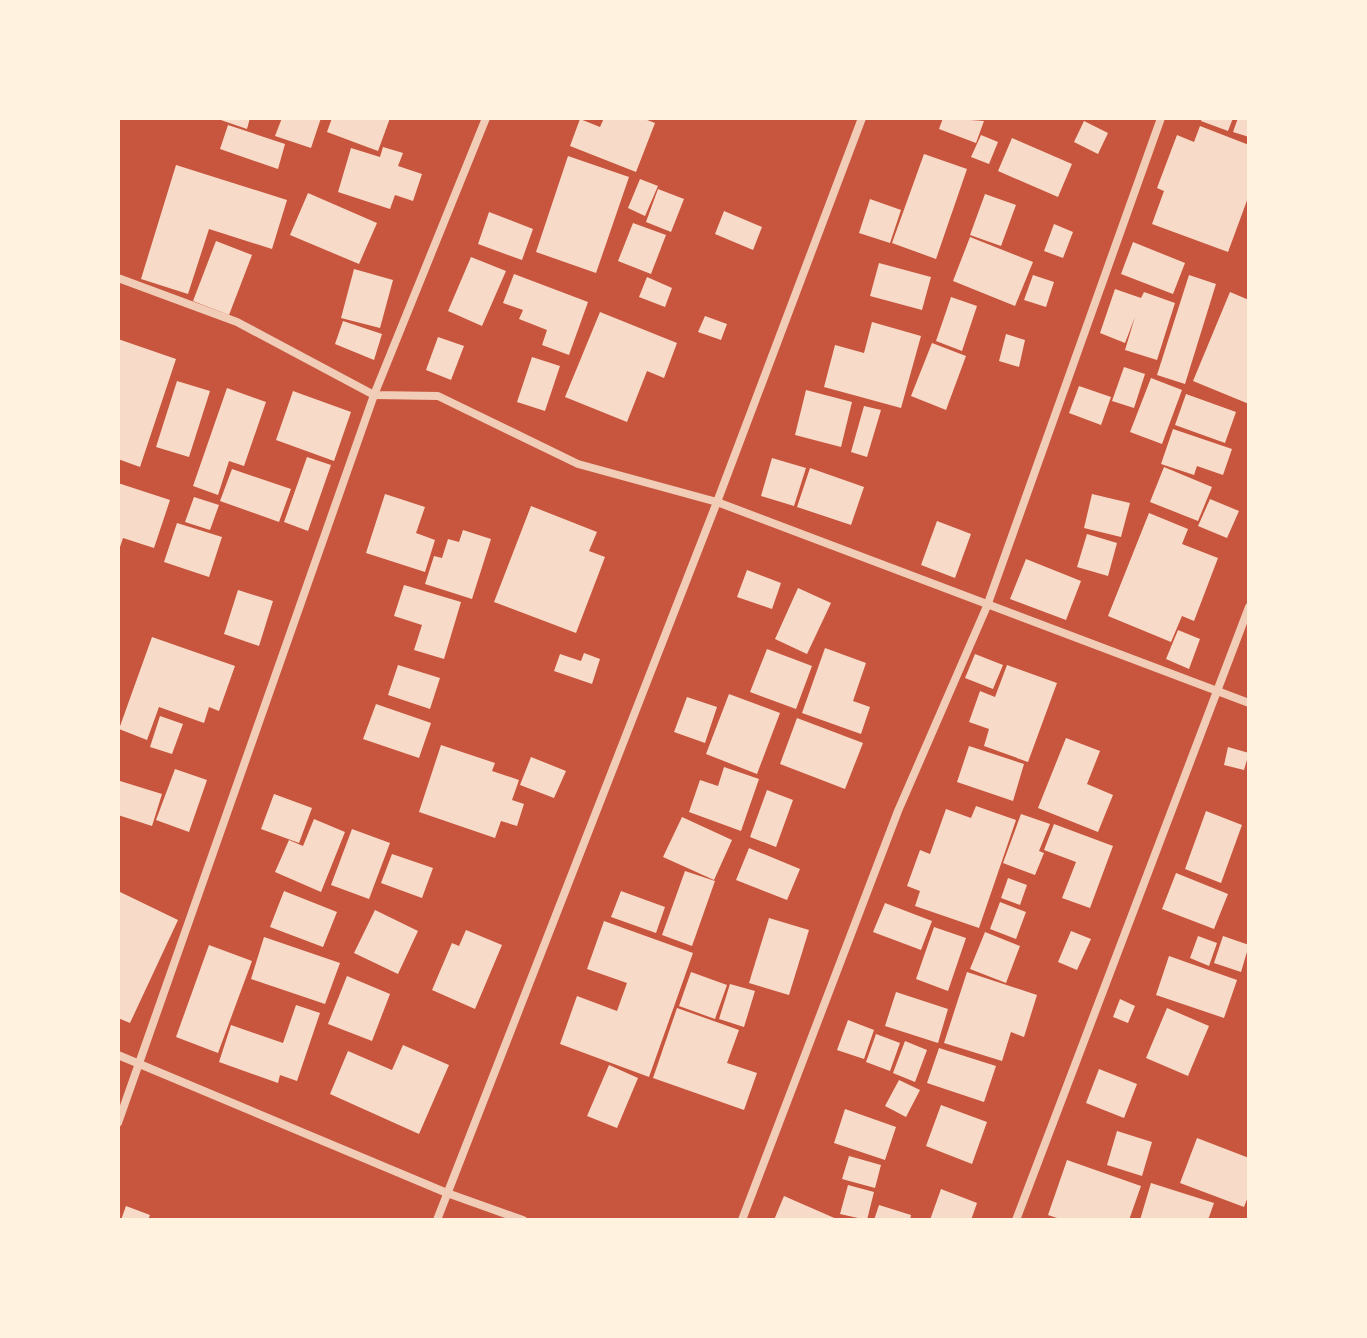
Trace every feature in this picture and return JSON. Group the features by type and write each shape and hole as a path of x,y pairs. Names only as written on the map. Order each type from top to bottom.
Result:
{"street":[{"path":"118,1123 374,395 486,118"},
{"path":"437,1220 717,502 862,118"},
{"path":"742,1220 898,811 987,606 1161,118"},
{"path":"118,278 237,322 374,395 438,396 578,464 717,502 1249,703"},
{"path":"1016,1220 1220,691 1249,607"},
{"path":"118,1055 447,1193 523,1220"}],"building":[{"path":"215,118 250,118 247,129"},
{"path":"282,118 321,118 311,148 275,136"},
{"path":"332,118 390,118 378,151 327,132"},
{"path":"604,118 642,118 655,123 636,172 570,146 580,119 600,127"},
{"path":"943,118 984,121 976,143 939,129"},
{"path":"1202,118 1233,118 1228,131 1201,121"},
{"path":"1238,118 1249,118 1249,137 1233,132"},
{"path":"1084,121 1108,133 1098,154 1074,142"},
{"path":"228,125 285,144 278,169 220,149"},
{"path":"1200,126 1249,145 1249,195 1228,252 1152,224 1164,191 1157,188 1177,135 1194,142"},
{"path":"981,135 998,142 989,164 971,157"},
{"path":"1012,138 1072,164 1058,197 998,171"},
{"path":"383,147 403,153 398,166 422,174 413,201 395,195 390,209 338,192 351,148 380,157"},
{"path":"924,154 967,169 936,259 892,243"},
{"path":"568,156 629,177 596,273 536,252"},
{"path":"176,165 287,200 272,249 209,229 188,294 141,279"},
{"path":"640,179 658,186 645,216 628,208"},
{"path":"658,189 684,199 671,232 646,222"},
{"path":"308,193 377,223 359,264 290,235"},
{"path":"985,194 1016,205 1001,246 970,235"},
{"path":"870,199 901,210 890,243 859,233"},
{"path":"724,211 762,227 753,250 715,234"},
{"path":"489,212 533,229 522,260 478,244"},
{"path":"633,223 666,235 651,274 618,261"},
{"path":"1054,224 1073,232 1063,258 1044,251"},
{"path":"970,237 1033,262 1015,306 953,281"},
{"path":"216,241 252,255 229,315 193,301"},
{"path":"1133,242 1185,263 1173,294 1121,274"},
{"path":"471,257 506,271 482,326 448,311"},
{"path":"879,263 931,277 922,310 870,296"},
{"path":"354,269 393,280 380,328 341,318"},
{"path":"514,274 588,302 569,355 542,345 547,330 519,319 523,310 503,303"},
{"path":"1033,275 1054,282 1046,307 1024,300"},
{"path":"1189,275 1216,284 1185,384 1157,375"},
{"path":"647,277 672,288 665,307 639,297"},
{"path":"1115,289 1141,298 1144,292 1175,303 1157,360 1125,350 1135,317 1125,343 1100,333"},
{"path":"1230,292 1249,300 1249,404 1193,381"},
{"path":"951,297 977,306 962,351 936,341"},
{"path":"600,312 677,343 664,378 647,371 627,422 565,397"},
{"path":"705,316 727,324 721,340 698,332"},
{"path":"343,321 382,334 374,360 335,344"},
{"path":"872,322 921,336 901,408 824,387 835,345 864,353"},
{"path":"1006,334 1025,340 1019,367 999,361"},
{"path":"438,337 464,346 451,380 426,370"},
{"path":"118,339 176,359 140,467 118,459"},
{"path":"932,343 966,356 946,410 911,396"},
{"path":"532,357 560,366 545,411 517,402"},
{"path":"1124,367 1145,374 1134,408 1112,401"},
{"path":"1151,378 1182,390 1162,444 1130,432"},
{"path":"177,381 210,391 189,457 156,447"},
{"path":"1079,386 1111,397 1101,425 1069,413"},
{"path":"227,388 266,402 244,466 229,461 218,495 193,486"},
{"path":"806,390 852,402 841,447 795,435"},
{"path":"293,391 351,412 334,461 276,440"},
{"path":"1186,394 1236,412 1225,443 1175,425"},
{"path":"864,406 881,410 867,457 851,452"},
{"path":"1173,429 1232,449 1223,475 1197,466 1194,475 1161,464"},
{"path":"307,457 331,465 308,531 284,522"},
{"path":"772,458 806,468 794,506 761,496"},
{"path":"1164,467 1212,487 1198,521 1150,502"},
{"path":"810,468 864,487 851,525 797,507"},
{"path":"232,469 291,489 279,522 220,501"},
{"path":"118,483 170,500 154,548 123,538 118,553"},
{"path":"385,494 425,507 416,533 435,540 425,572 366,553"},
{"path":"1092,494 1130,503 1121,537 1084,528"},
{"path":"194,497 219,505 210,530 185,522"},
{"path":"1210,499 1239,511 1227,538 1198,526"},
{"path":"531,506 597,532 589,551 605,557 576,633 494,602"},
{"path":"1149,513 1188,529 1182,544 1218,558 1194,621 1182,616 1171,642 1108,616"},
{"path":"937,521 971,534 955,578 921,565"},
{"path":"177,523 222,537 209,577 164,562"},
{"path":"463,530 491,539 472,599 425,584 434,556 442,558 448,539 459,542"},
{"path":"1087,534 1117,543 1108,576 1077,567"},
{"path":"1026,559 1081,581 1066,620 1010,599"},
{"path":"747,570 781,583 772,609 737,597"},
{"path":"404,585 461,602 444,659 414,650 422,625 394,616"},
{"path":"798,588 831,603 807,654 775,639"},
{"path":"238,590 273,601 259,646 224,634"},
{"path":"1178,630 1200,639 1189,669 1166,659"},
{"path":"152,637 235,666 219,711 209,707 204,723 159,707 147,740 119,729"},
{"path":"825,648 866,663 853,701 870,707 861,734 802,713"},
{"path":"767,649 812,666 796,709 750,692"},
{"path":"584,653 600,659 592,684 554,671 560,654 581,661"},
{"path":"975,654 1003,665 993,689 965,678"},
{"path":"398,665 440,678 430,709 388,695"},
{"path":"1007,665 1057,683 1028,762 984,746 989,729 969,722 980,691 995,697"},
{"path":"729,694 780,713 757,774 706,754"},
{"path":"687,697 717,707 705,743 674,732"},
{"path":"376,704 431,723 419,758 363,739"},
{"path":"160,716 183,724 172,754 150,747"},
{"path":"797,718 863,743 845,789 780,764"},
{"path":"1066,738 1100,751 1087,784 1113,795 1098,832 1038,808"},
{"path":"441,745 495,763 492,771 519,780 512,800 524,804 517,826 501,821 495,838 419,812"},
{"path":"969,746 1024,764 1013,801 957,782"},
{"path":"1228,747 1249,753 1244,770 1224,765"},
{"path":"531,757 566,771 554,798 520,785"},
{"path":"724,767 759,779 741,831 689,812 700,780 718,786"},
{"path":"175,769 207,780 189,832 156,820"},
{"path":"120,781 162,794 152,826 118,815"},
{"path":"767,790 793,800 776,847 750,837"},
{"path":"274,794 312,808 299,843 261,829"},
{"path":"976,806 1016,820 979,928 915,906 920,891 907,886 920,850 930,854 946,809 971,818"},
{"path":"1206,811 1242,825 1221,883 1185,869"},
{"path":"1021,814 1050,824 1039,851 1044,853 1035,875 1003,863"},
{"path":"682,817 732,840 714,880 663,857"},
{"path":"314,819 345,832 321,892 275,872 289,840 303,846"},
{"path":"1054,824 1113,846 1090,908 1062,898 1076,862 1044,850"},
{"path":"352,829 390,843 369,899 331,885"},
{"path":"749,848 800,869 787,900 736,880"},
{"path":"392,854 433,868 422,898 381,883"},
{"path":"685,871 715,881 692,946 662,935"},
{"path":"1176,873 1228,894 1214,929 1162,909"},
{"path":"1008,878 1027,885 1020,905 1001,898"},
{"path":"118,891 178,920 130,1023 118,1018"},
{"path":"284,891 337,912 323,947 270,927"},
{"path":"621,891 665,907 656,933 611,917"},
{"path":"1000,902 1026,912 1016,939 990,929"},
{"path":"885,903 932,921 921,950 873,932"},
{"path":"375,910 418,931 398,974 354,953"},
{"path":"769,918 809,930 789,995 749,983"},
{"path":"604,921 693,953 649,1077 560,1044 577,996 617,1011 627,983 587,969"},
{"path":"934,927 966,938 948,991 916,979"},
{"path":"466,930 502,945 475,1009 432,990 452,943 459,946"},
{"path":"1071,931 1091,939 1077,970 1058,962"},
{"path":"985,932 1020,946 1006,983 970,969"},
{"path":"1198,936 1217,943 1209,966 1190,958"},
{"path":"1223,936 1249,945 1241,972 1214,963"},
{"path":"264,937 340,963 325,1004 251,979"},
{"path":"209,945 252,961 218,1053 176,1037"},
{"path":"1169,956 1237,980 1224,1018 1156,995"},
{"path":"691,972 727,985 715,1019 679,1006"},
{"path":"967,972 1037,995 1024,1037 1011,1032 1002,1061 944,1043"},
{"path":"347,976 390,994 372,1041 328,1024"},
{"path":"730,984 755,991 744,1027 719,1019"},
{"path":"896,992 948,1009 938,1043 885,1026"},
{"path":"1120,999 1135,1006 1128,1023 1113,1017"},
{"path":"296,1005 320,1013 297,1081 280,1075 278,1083 219,1062 231,1025 283,1043"},
{"path":"677,1008 739,1030 727,1063 757,1073 744,1110 653,1078"},
{"path":"1167,1008 1209,1026 1188,1076 1146,1058"},
{"path":"848,1020 874,1030 864,1059 837,1050"},
{"path":"876,1034 900,1043 890,1071 866,1062"},
{"path":"905,1041 927,1050 915,1082 893,1073"},
{"path":"403,1045 449,1065 419,1134 330,1094 348,1051 392,1070"},
{"path":"939,1048 996,1066 984,1102 927,1083"},
{"path":"609,1065 638,1078 617,1128 587,1116"},
{"path":"1099,1069 1137,1084 1124,1118 1086,1103"},
{"path":"899,1080 920,1090 906,1117 885,1106"},
{"path":"941,1105 987,1122 972,1164 926,1146"},
{"path":"845,1109 896,1127 885,1160 834,1143"},
{"path":"1117,1131 1152,1142 1142,1176 1107,1165"},
{"path":"1197,1138 1249,1158 1249,1194 1244,1207 1180,1183"},
{"path":"849,1156 881,1165 875,1188 842,1179"},
{"path":"1067,1160 1141,1186 1129,1220 1063,1220 1048,1215"},
{"path":"1151,1183 1214,1203 1208,1220 1140,1220"},
{"path":"848,1185 874,1192 867,1220 840,1214"},
{"path":"941,1189 977,1203 971,1220 930,1220"},
{"path":"784,1196 839,1220 774,1220"},
{"path":"879,1205 911,1215 910,1220 874,1220"},
{"path":"126,1206 150,1215 148,1220 121,1220"}]}
